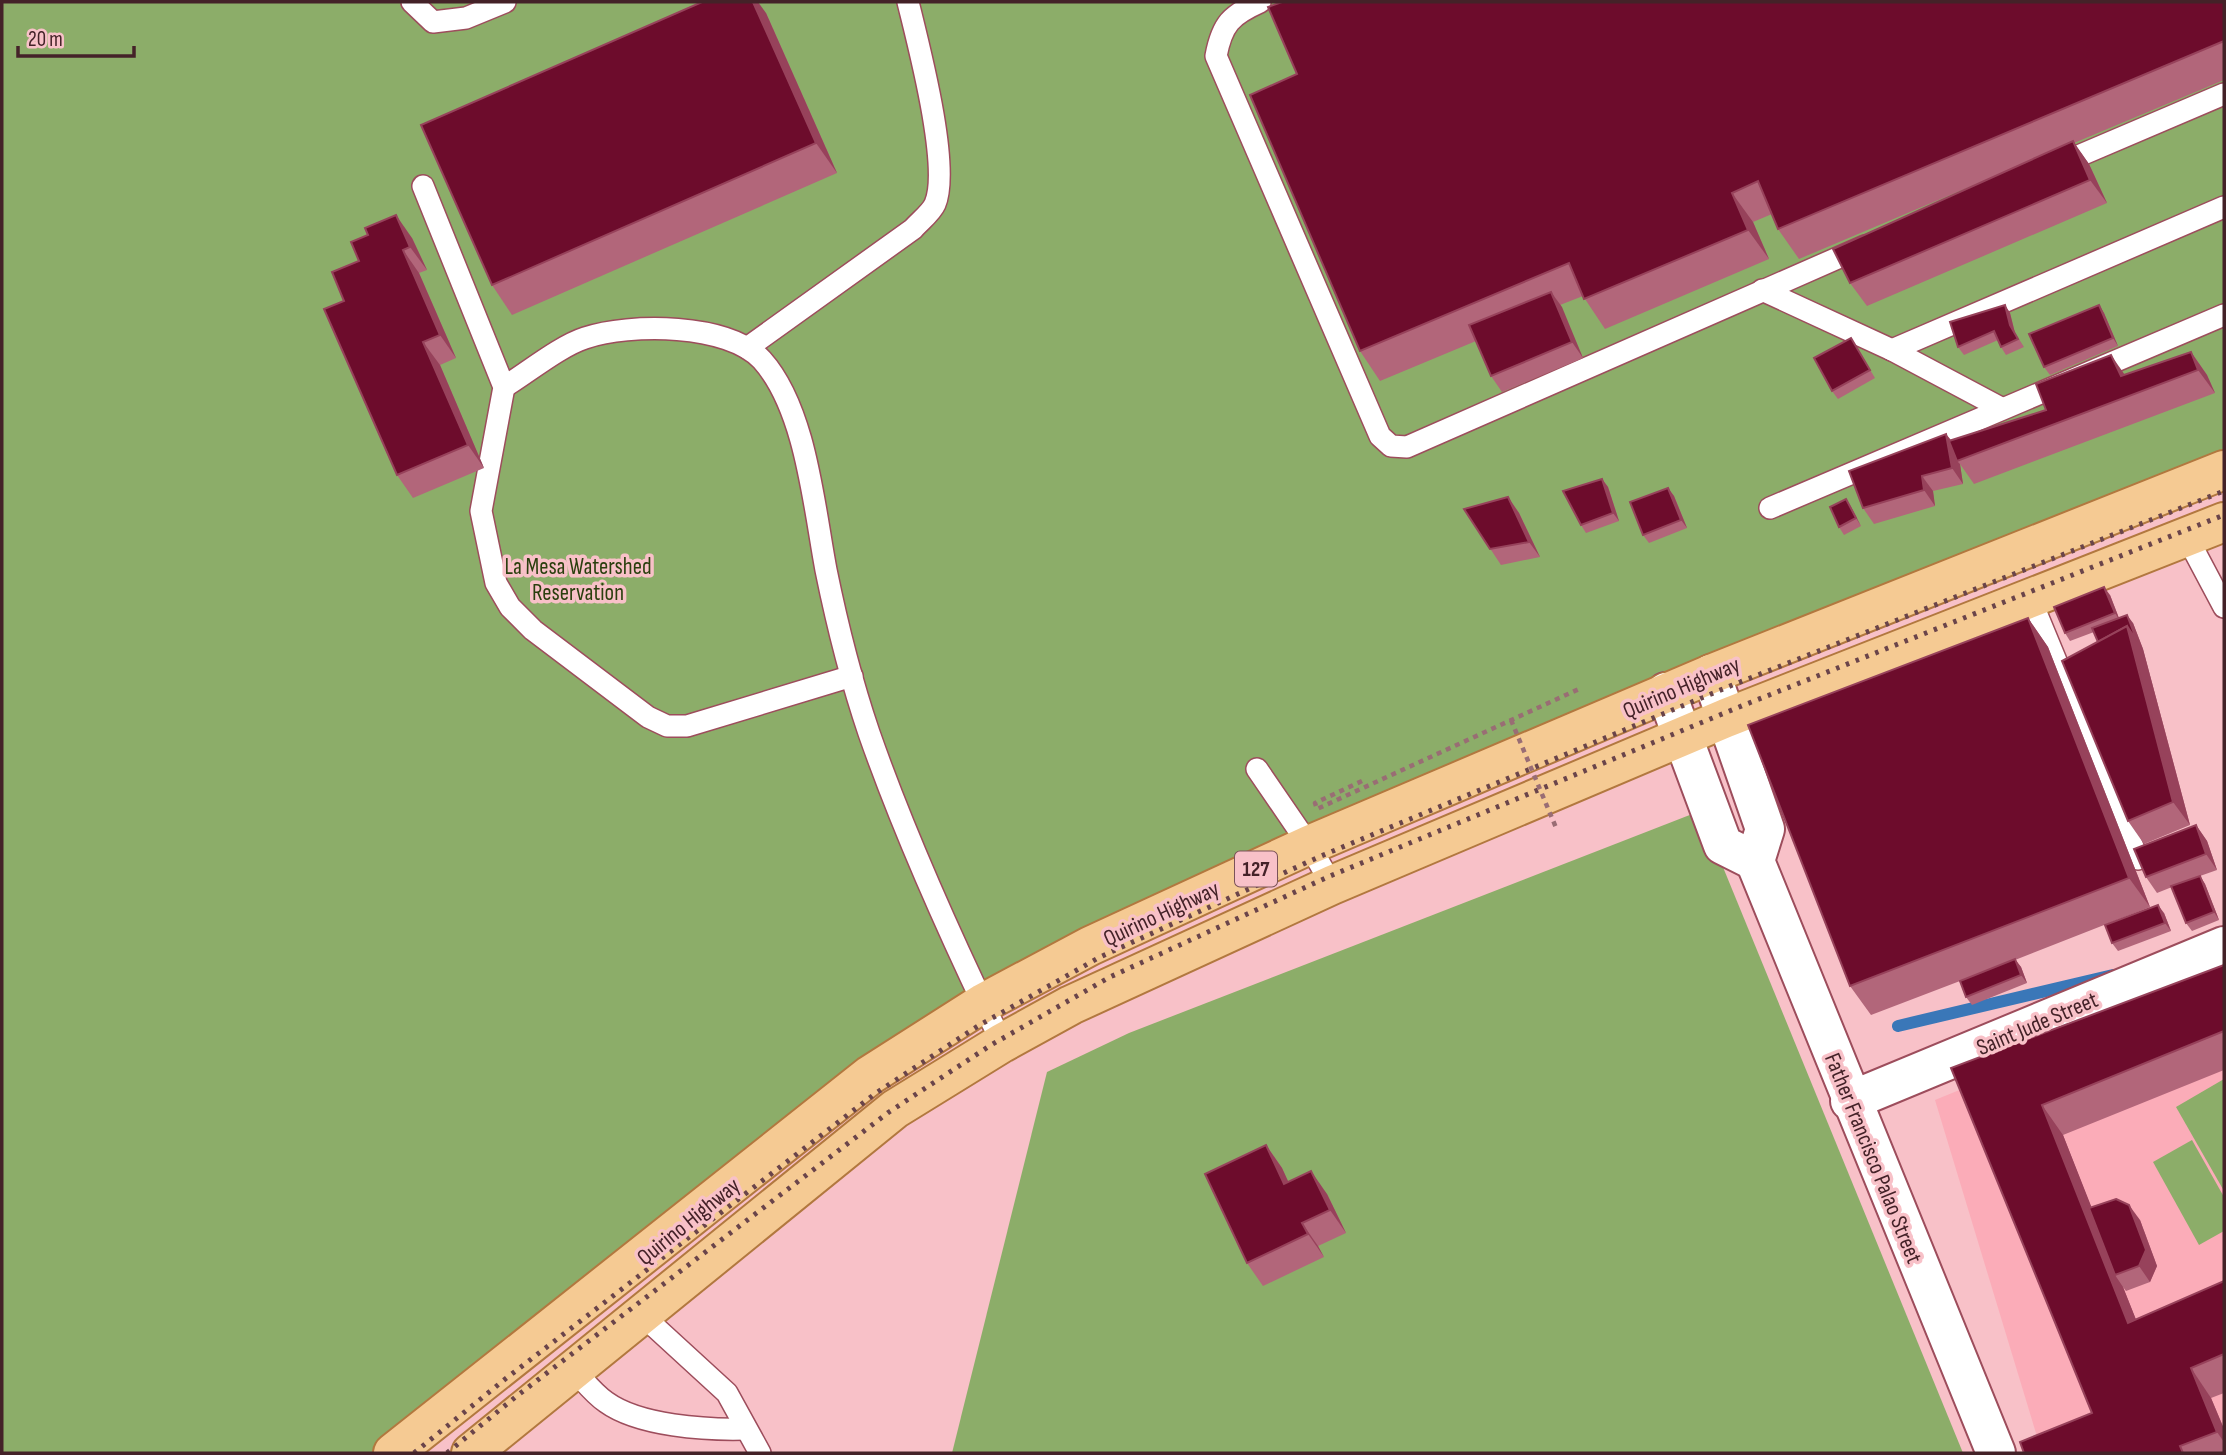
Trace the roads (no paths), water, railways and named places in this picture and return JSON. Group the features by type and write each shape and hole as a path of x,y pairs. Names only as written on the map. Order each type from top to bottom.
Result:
{"main road":[{"name":"Quirino Highway","path":"393,1453 870,1075 983,1003 1090,946 1309,845 1666,692 2224,470"},
{"name":"Quirino Highway","path":"471,1453 895,1109 1002,1043 1071,1005 1332,885 1726,718 2224,522"}],"street":[{"path":"1666,692 1723,845 1755,861 1765,829 1711,674"},
{"name":"Father Francisco Palao Street","path":"1755,861 1850,1101 1996,1453"},
{"name":"Saint Jude Street","path":"1850,1101 2224,946"}],"lane":[{"path":"412,2 433,22 466,18 505,2"},
{"path":"747,348 914,229 934,204 939,169 929,86 908,2"},
{"path":"1261,2 1241,11 1221,31 1216,56 1380,436 1391,446 1407,447 1890,236"},
{"path":"2031,176 2224,94"},
{"path":"423,186 504,387 481,511 496,583 510,607 533,630 649,717 667,726 687,726 852,676"},
{"path":"1892,350 2224,207"},
{"path":"1762,290 1892,350 2001,408"},
{"path":"1770,508 2224,314"},
{"path":"504,387 583,338 610,332 681,330 714,335 747,348 762,360 785,396 809,470 827,572 869,733 950,937 1002,1043"},
{"path":"2165,545 2190,543 2224,607"},
{"path":"2030,598 2138,859"},
{"path":"1257,769 1309,845 1332,885"},
{"path":"643,1315 727,1394 760,1453"},
{"path":"575,1371 607,1404 624,1411 704,1430 745,1429"}],"waterway":[{"path":"1898,1026 2113,975"}],"railway":[{"path":"414,1453 504,1380 876,1093 978,1026 1100,957 1321,856 1735,684 2224,491"},
{"path":"447,1453 518,1395 889,1112 991,1045 1110,977 1330,876 1744,705 2224,515"}],"park label":[{"name":"La Mesa Watershed Reservation","path":"578,579"}]}
